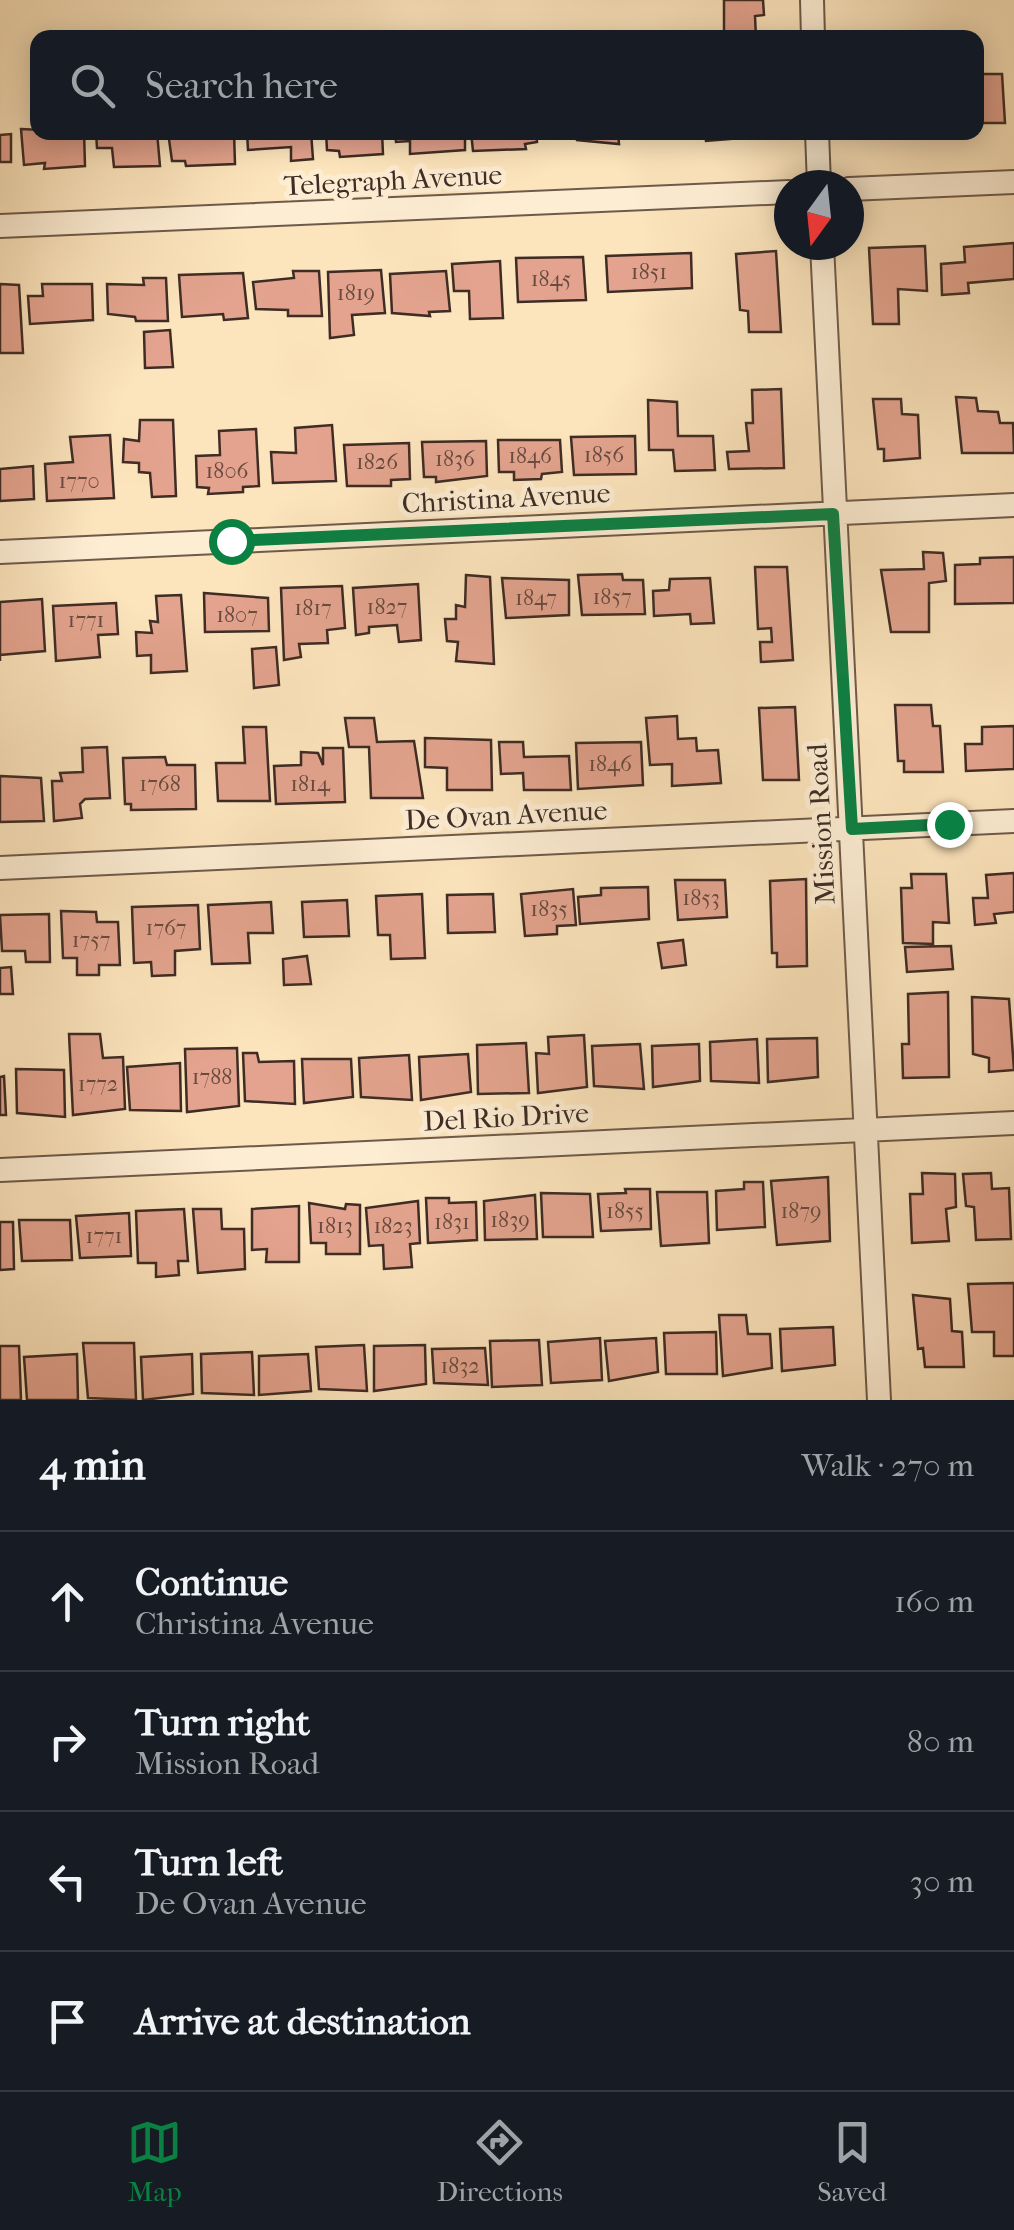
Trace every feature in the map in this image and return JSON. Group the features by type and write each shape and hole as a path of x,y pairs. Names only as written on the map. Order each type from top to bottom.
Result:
{"street":[{"path":"812,0 813,30"},
{"path":"817,140 818,170"},
{"path":"864,188 1014,182"},
{"name":"Telegraph Avenue","path":"0,226 774,193"},
{"name":"Mission Road","path":"823,260 879,1400"},
{"name":"Christina Avenue","path":"0,552 1014,505"},
{"name":"De Ovan Avenue","path":"0,868 1014,821"},
{"name":"Del Rio Drive","path":"0,1170 1014,1123"}],"building":[{"path":"724,0 763,0 764,15 755,16 756,30 724,30"},
{"path":"984,74 1002,74 1005,123 984,123"},
{"path":"21,129 30,129 30,140 84,140 85,166 44,169 45,163 24,165"},
{"path":"11,134 11,162 0,162 0,135"},
{"path":"96,140 158,140 160,166 114,167 112,148 97,148"},
{"path":"169,140 234,140 235,164 186,166 185,161 172,161"},
{"path":"247,140 312,140 313,159 291,161 291,147 248,150"},
{"path":"326,140 382,140 383,154 340,157 339,151 327,150"},
{"path":"396,140 465,140 465,150 410,154 410,141"},
{"path":"472,140 537,140 525,144 526,149 473,151"},
{"path":"577,140 619,140 619,144"},
{"path":"1014,243 1014,279 968,283 969,293 942,295 941,264 965,262 964,247"},
{"path":"925,246 927,291 898,289 899,324 873,324 869,248"},
{"path":"774,251 781,332 749,332 748,311 740,310 736,254"},
{"path":"691,253 692,288 608,292 606,256"},
{"path":"583,257 586,300 518,302 516,258"},
{"path":"500,261 503,318 470,319 469,291 454,291 452,264"},
{"path":"381,270 385,313 352,315 354,335 330,338 328,272"},
{"path":"293,271 319,271 322,316 288,316 288,310 256,309 253,282 294,278"},
{"path":"446,271 450,311 429,312 430,316 392,313 390,274"},
{"path":"243,273 248,318 224,320 223,314 182,317 179,275"},
{"path":"143,278 166,278 168,321 136,321 135,317 108,314 107,284 144,285"},
{"path":"0,284 19,285 23,353 0,353"},
{"path":"42,284 92,284 93,320 30,324 28,296 43,296"},
{"path":"170,330 173,367 145,368 144,332"},
{"path":"781,389 784,468 729,469 727,452 749,451 746,423 753,423 752,390"},
{"path":"956,397 976,398 978,411 998,412 1000,423 1013,423 1014,453 962,453"},
{"path":"873,399 901,399 902,414 918,415 920,458 884,461 884,449 878,449"},
{"path":"648,400 677,402 678,436 713,436 715,470 675,471 673,450 649,450"},
{"path":"140,420 173,420 176,496 152,497 150,473 139,472 139,463 123,462 124,439 139,441"},
{"path":"332,425 336,481 273,483 271,452 296,453 295,428"},
{"path":"256,429 259,486 243,487 243,492 208,494 209,488 197,487 196,456 220,455 219,431"},
{"path":"110,435 114,498 47,501 45,464 73,462 70,437"},
{"path":"635,436 636,474 574,475 571,437"},
{"path":"498,440 560,440 562,472 542,474 541,479 514,480 514,472 499,472"},
{"path":"486,441 487,476 436,482 436,477 424,477 422,442"},
{"path":"409,443 410,479 391,480 391,486 347,486 344,445"},
{"path":"33,466 34,499 0,501 0,469"},
{"path":"923,552 943,553 946,581 929,583 929,632 891,632 881,570 924,569"},
{"path":"1014,557 1014,603 955,604 955,565 980,564 980,558"},
{"path":"755,567 787,567 793,660 761,662 760,642 772,642 771,628 758,629"},
{"path":"622,574 623,580 643,580 645,614 582,615 578,575"},
{"path":"466,575 490,577 494,664 456,661 458,642 447,641 445,619 456,619 456,605 465,607"},
{"path":"502,578 569,580 569,615 506,618"},
{"path":"710,578 714,623 691,624 690,614 654,616 653,591 669,590 670,579"},
{"path":"418,584 421,640 399,642 397,625 369,627 369,633 356,635 353,588"},
{"path":"342,586 345,628 327,630 328,643 299,644 301,657 284,660 281,588"},
{"path":"204,593 268,598 269,631 205,632"},
{"path":"181,595 187,671 151,673 151,655 137,656 136,632 152,633 150,621 158,622 156,596"},
{"path":"42,599 45,651 0,655 0,602"},
{"path":"116,603 118,634 98,635 100,657 56,661 53,606"},
{"path":"276,647 279,685 254,688 252,649"},
{"path":"895,705 931,705 933,726 940,726 943,772 904,772 904,761 898,761"},
{"path":"795,707 799,780 763,780 759,708"},
{"path":"677,716 678,739 696,738 697,751 718,750 721,783 672,786 672,764 650,765 646,718"},
{"path":"345,718 374,718 377,742 414,741 423,798 371,798 369,747 349,747"},
{"path":"1014,726 1014,769 966,771 965,744 982,744 982,727"},
{"path":"243,727 266,727 270,801 218,801 216,763 245,763"},
{"path":"425,738 491,740 492,790 447,790 447,768 425,767"},
{"path":"499,742 523,742 524,757 569,756 571,790 524,790 523,773 501,774"},
{"path":"641,742 643,785 578,789 576,743"},
{"path":"107,747 110,798 85,799 80,804 82,818 54,821 52,781 62,781 60,773 83,772 82,748"},
{"path":"323,748 343,748 345,802 276,804 274,766 301,765 301,752 318,753 323,765"},
{"path":"165,757 167,765 195,765 196,809 131,810 131,804 125,804 123,758"},
{"path":"0,776 41,778 44,821 0,822"},
{"path":"1014,873 1014,912 994,914 996,923 975,925 973,898 988,898 986,875"},
{"path":"911,874 946,874 949,923 933,922 933,944 903,943 901,888 912,888"},
{"path":"806,879 807,966 777,967 777,953 772,953 770,881"},
{"path":"675,880 725,880 727,917 678,920"},
{"path":"648,887 649,919 580,924 578,897 601,895 601,888"},
{"path":"573,889 576,925 557,926 557,934 525,936 521,894"},
{"path":"422,894 425,958 391,959 390,935 378,935 376,896"},
{"path":"493,894 495,932 448,933 447,895"},
{"path":"347,900 349,936 304,937 302,902"},
{"path":"271,902 273,933 248,933 250,963 212,964 208,905"},
{"path":"198,905 200,949 175,951 175,975 152,976 151,962 134,963 132,907"},
{"path":"61,911 96,912 97,922 118,922 120,965 99,965 99,975 77,975 77,958 63,958"},
{"path":"49,914 50,962 26,962 25,951 2,951 0,915"},
{"path":"683,940 686,965 662,968 658,943"},
{"path":"951,946 953,969 907,972 905,947"},
{"path":"307,956 311,984 284,985 283,959"},
{"path":"11,967 13,994 0,994 0,968"},
{"path":"948,992 949,1077 903,1078 902,1044 909,1044 908,994"},
{"path":"972,997 1009,999 1014,1070 989,1072 989,1058 973,1054"},
{"path":"69,1034 100,1034 103,1058 123,1057 125,1109 73,1115"},
{"path":"584,1035 587,1087 538,1093 536,1053 549,1054 548,1037"},
{"path":"817,1038 818,1077 768,1082 767,1039"},
{"path":"757,1039 759,1083 711,1081 710,1042"},
{"path":"526,1043 529,1093 478,1094 477,1045"},
{"path":"640,1044 644,1089 594,1086 592,1046"},
{"path":"699,1044 700,1081 653,1087 652,1046"},
{"path":"237,1048 239,1106 187,1112 185,1049"},
{"path":"243,1053 257,1053 259,1062 294,1061 295,1104 245,1101"},
{"path":"468,1054 471,1092 421,1100 419,1057"},
{"path":"409,1055 412,1100 361,1097 359,1058"},
{"path":"302,1059 351,1059 353,1097 304,1103"},
{"path":"180,1063 181,1111 130,1110 127,1067"},
{"path":"16,1069 64,1070 65,1117 17,1113"},
{"path":"4,1076 6,1115 0,1115 0,1077"},
{"path":"922,1173 955,1174 956,1207 946,1209 949,1241 912,1243 910,1194 923,1194"},
{"path":"991,1173 992,1189 1009,1188 1011,1239 976,1240 974,1207 966,1206 963,1174"},
{"path":"828,1177 830,1241 777,1245 771,1181"},
{"path":"744,1182 763,1182 765,1227 717,1230 716,1191 744,1189"},
{"path":"625,1189 650,1189 651,1229 601,1231 598,1194 626,1193"},
{"path":"657,1192 707,1192 709,1243 661,1246"},
{"path":"541,1193 590,1194 593,1237 543,1237"},
{"path":"535,1195 537,1239 485,1240 484,1201"},
{"path":"426,1198 449,1198 449,1203 476,1202 477,1240 428,1243"},
{"path":"418,1201 420,1243 410,1244 412,1267 384,1269 383,1245 369,1246 366,1208"},
{"path":"309,1203 345,1209 346,1204 360,1205 360,1254 326,1254 326,1243 311,1243"},
{"path":"299,1206 299,1262 266,1262 267,1249 252,1250 252,1209"},
{"path":"184,1209 188,1261 178,1261 179,1275 156,1277 156,1263 138,1263 136,1211"},
{"path":"193,1209 221,1209 222,1229 244,1229 245,1269 198,1273"},
{"path":"129,1213 131,1256 80,1258 76,1216"},
{"path":"19,1220 70,1220 72,1260 22,1261"},
{"path":"0,1222 13,1222 14,1269 0,1270"},
{"path":"1014,1283 1014,1356 994,1356 994,1332 972,1332 968,1284"},
{"path":"913,1295 950,1299 952,1331 962,1332 964,1367 925,1367 923,1348 918,1349"},
{"path":"719,1315 746,1315 748,1334 770,1334 772,1368 723,1376"},
{"path":"833,1327 835,1365 782,1371 780,1329"},
{"path":"716,1332 717,1374 666,1374 664,1333"},
{"path":"600,1338 602,1380 551,1383 548,1342"},
{"path":"656,1338 658,1372 609,1381 605,1341"},
{"path":"539,1340 542,1385 492,1387 490,1341"},
{"path":"83,1343 134,1343 136,1400 88,1398"},
{"path":"364,1345 367,1391 319,1389 316,1347"},
{"path":"425,1345 426,1384 374,1391 374,1346"},
{"path":"0,1346 19,1346 21,1400 0,1400"},
{"path":"485,1348 488,1385 434,1383 432,1349"},
{"path":"252,1352 254,1395 202,1393 201,1354"},
{"path":"77,1354 78,1400 27,1400 24,1357"},
{"path":"192,1354 193,1394 143,1400 141,1357"},
{"path":"308,1354 311,1391 259,1395 259,1356"}],"route":[{"path":"231,541 833,514 852,829 949,824"}]}
